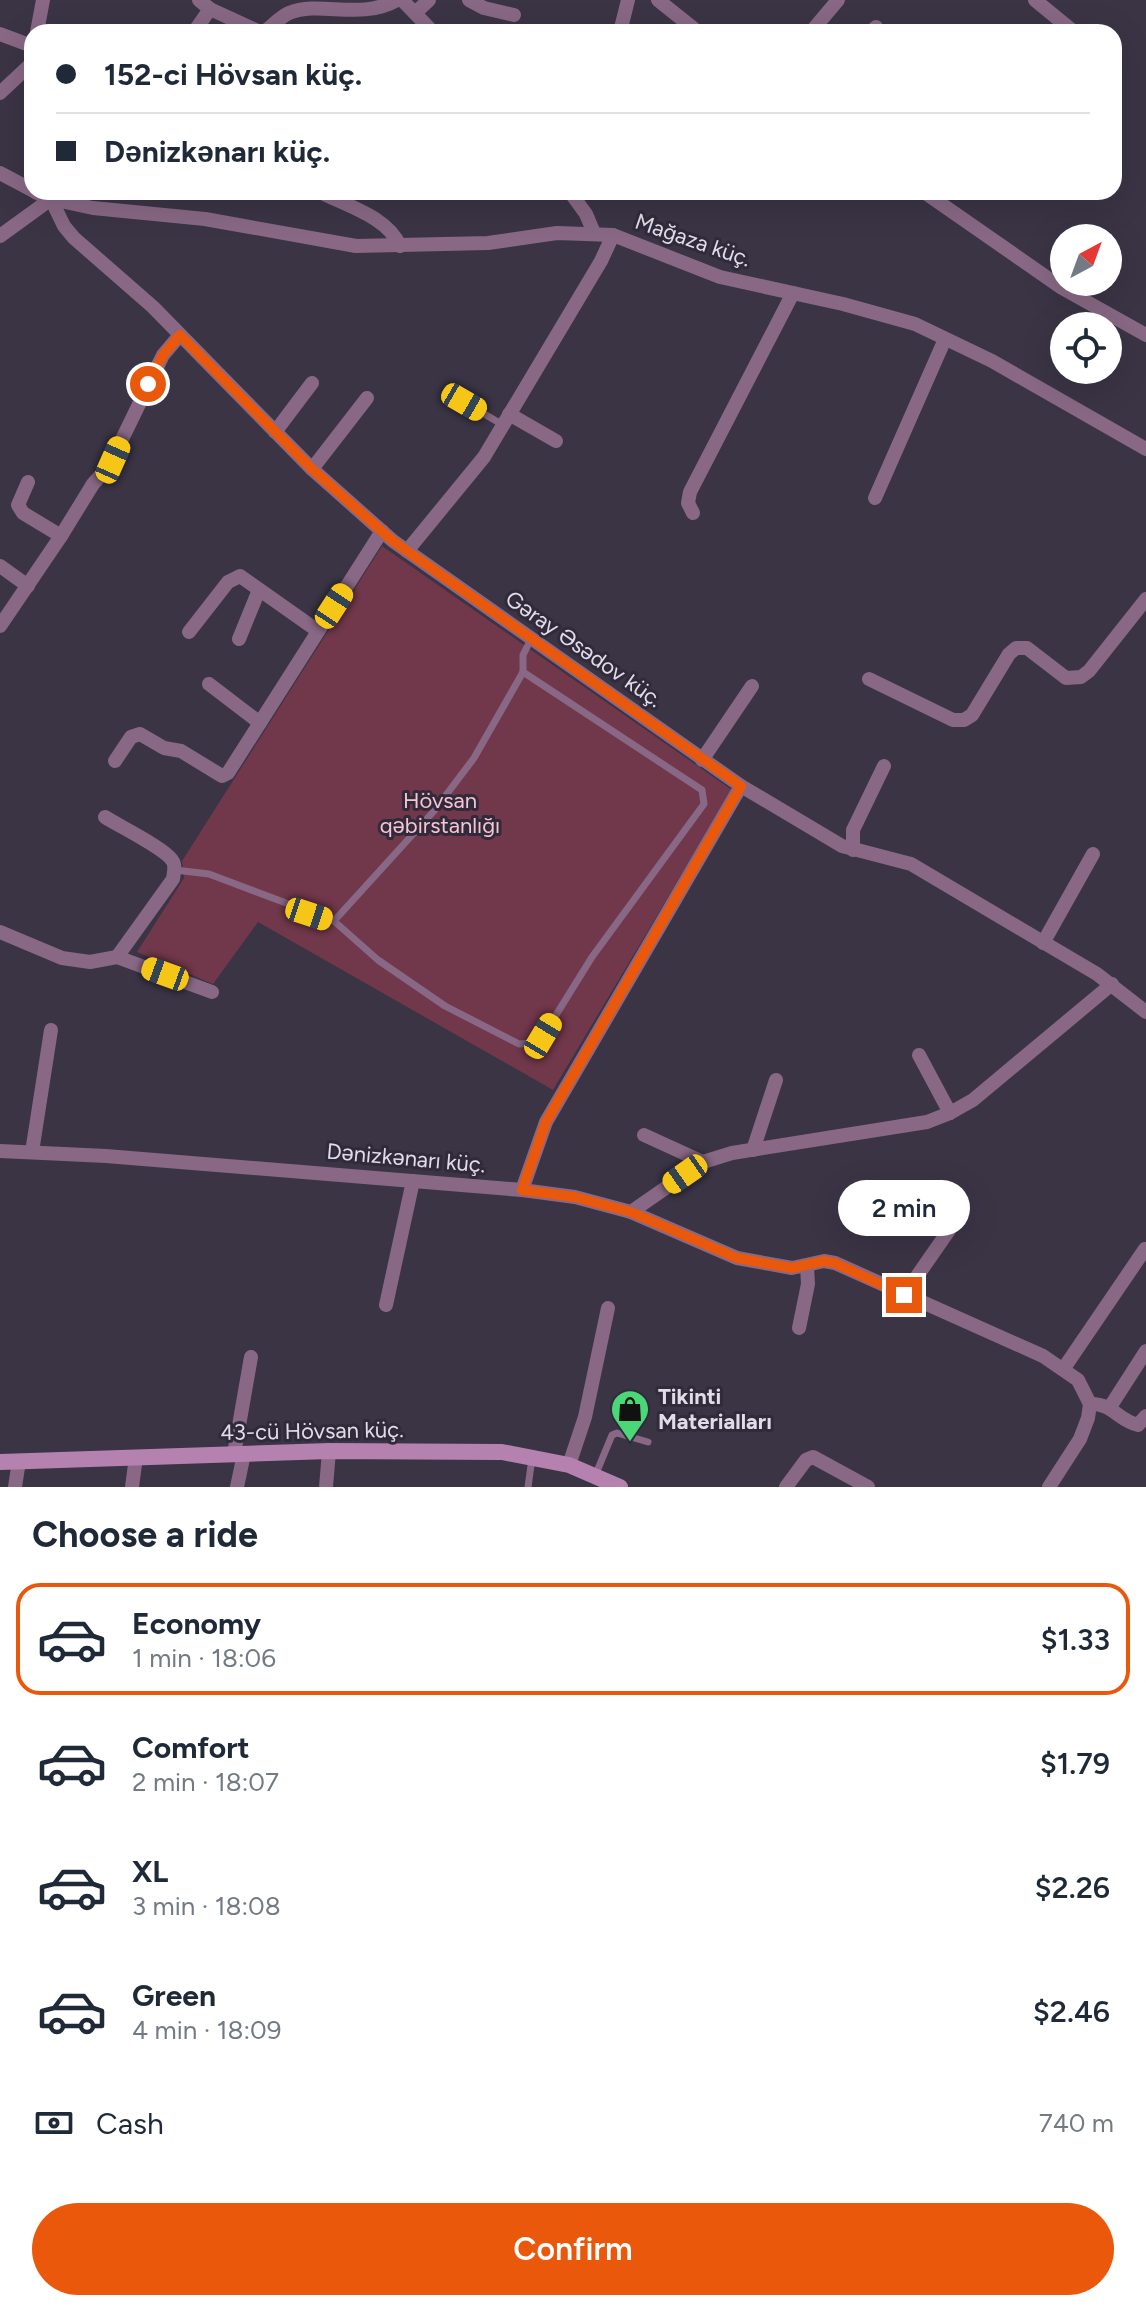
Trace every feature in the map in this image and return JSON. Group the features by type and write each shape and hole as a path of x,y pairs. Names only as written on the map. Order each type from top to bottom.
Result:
{"main road":[{"name":"43-cü Hövsan küç.","path":"0,1462 329,1451 502,1452 569,1465 620,1487"}],"street":[{"path":"38,24 43,0"},
{"path":"273,24 287,14 300,10 360,11 400,0 425,24"},
{"path":"415,13 429,0"},
{"path":"469,0 484,8 514,15"},
{"path":"622,24 628,0"},
{"path":"658,0 688,24"},
{"path":"818,24 838,0"},
{"path":"1035,0 1064,24"},
{"path":"197,24 205,4 246,24"},
{"path":"0,34 24,43"},
{"path":"0,93 24,70"},
{"path":"0,173 24,186"},
{"path":"0,236 50,200"},
{"name":"Gəray Əsədov küç.","path":"51,200 64,226 74,238 153,307 312,469 407,551 741,786 853,850 911,864 1112,984 1146,1012"},
{"name":"Mağaza küç.","path":"56,200 93,208 205,219 356,246 488,243 557,233 613,235 720,277 915,324 992,361 1146,449"},
{"path":"336,200 395,232 400,246"},
{"path":"576,200 594,233"},
{"path":"936,200 1062,288 1146,335"},
{"path":"407,551 484,457 613,235"},
{"path":"693,513 688,503 690,492 793,293"},
{"path":"0,626 93,484 113,460 163,355 180,335"},
{"path":"875,498 945,339"},
{"path":"275,432 312,383"},
{"path":"312,469 367,398"},
{"path":"506,419 556,441"},
{"path":"28,482 18,505 23,513 61,536"},
{"path":"115,761 131,737 140,734 158,745 181,751 222,776 228,773 382,531"},
{"path":"0,566 28,586"},
{"path":"189,632 234,577 240,576 318,631"},
{"path":"239,639 259,590"},
{"path":"869,679 953,720 964,720 972,715 1009,654 1016,648 1027,648 1066,678 1081,677 1146,599"},
{"path":"209,684 260,723"},
{"path":"702,760 752,686"},
{"path":"853,850 853,830 884,766"},
{"path":"522,1190 546,1122 741,786"},
{"path":"105,817 163,852 172,860 175,870 173,879 117,957"},
{"path":"1043,943 1093,854"},
{"path":"0,932 62,958 90,962 117,957 212,992"},
{"path":"631,1212 703,1162 753,1150 927,1122 950,1113 984,1092 1112,984"},
{"path":"32,1152 51,1030"},
{"path":"919,1055 950,1113"},
{"path":"753,1150 776,1080"},
{"path":"644,1135 703,1162"},
{"name":"Dənizkənarı küç.","path":"0,1151 413,1181 575,1197 631,1212 737,1258 792,1268 824,1261 835,1263 1043,1356 1078,1380 1090,1404"},
{"path":"386,1305 413,1181"},
{"path":"904,1295 954,1223"},
{"path":"1064,1368 1145,1249"},
{"path":"799,1328 808,1284 807,1267"},
{"path":"569,1465 585,1417 608,1308"},
{"path":"1110,1407 1146,1351"},
{"path":"237,1487 251,1357"},
{"path":"1049,1487 1080,1439 1090,1404 1101,1403 1110,1407 1133,1425 1138,1425 1146,1416"},
{"path":"326,1487 329,1451"},
{"path":"132,1487 136,1457"},
{"path":"786,1487 806,1460 813,1457 868,1487"},
{"path":"15,1487 19,1461"}],"lane":[{"path":"464,402 506,419"},
{"path":"334,921 434,811 474,758 523,672 523,655 531,638"},
{"path":"175,870 209,874 334,921 378,960 445,1006 519,1044 534,1043 543,1036 592,957 704,804 704,797 702,790 523,672"},
{"path":"595,1476 612,1435 617,1433 648,1442"},
{"path":"528,1487 533,1456"}],"green space":[{"name":"Hövsan qəbirstanlığı","path":"382,546 732,790 553,1090 258,922 213,984 137,952 184,878 182,861"}],"place":[{"name":"Tikinti Materialları","path":"630,1443"}],"route":[{"path":"148,384 163,355 180,335 312,469 393,541 741,786 546,1122 522,1190 575,1197 631,1212 737,1258 792,1268 824,1261 835,1263 904,1295"}]}
